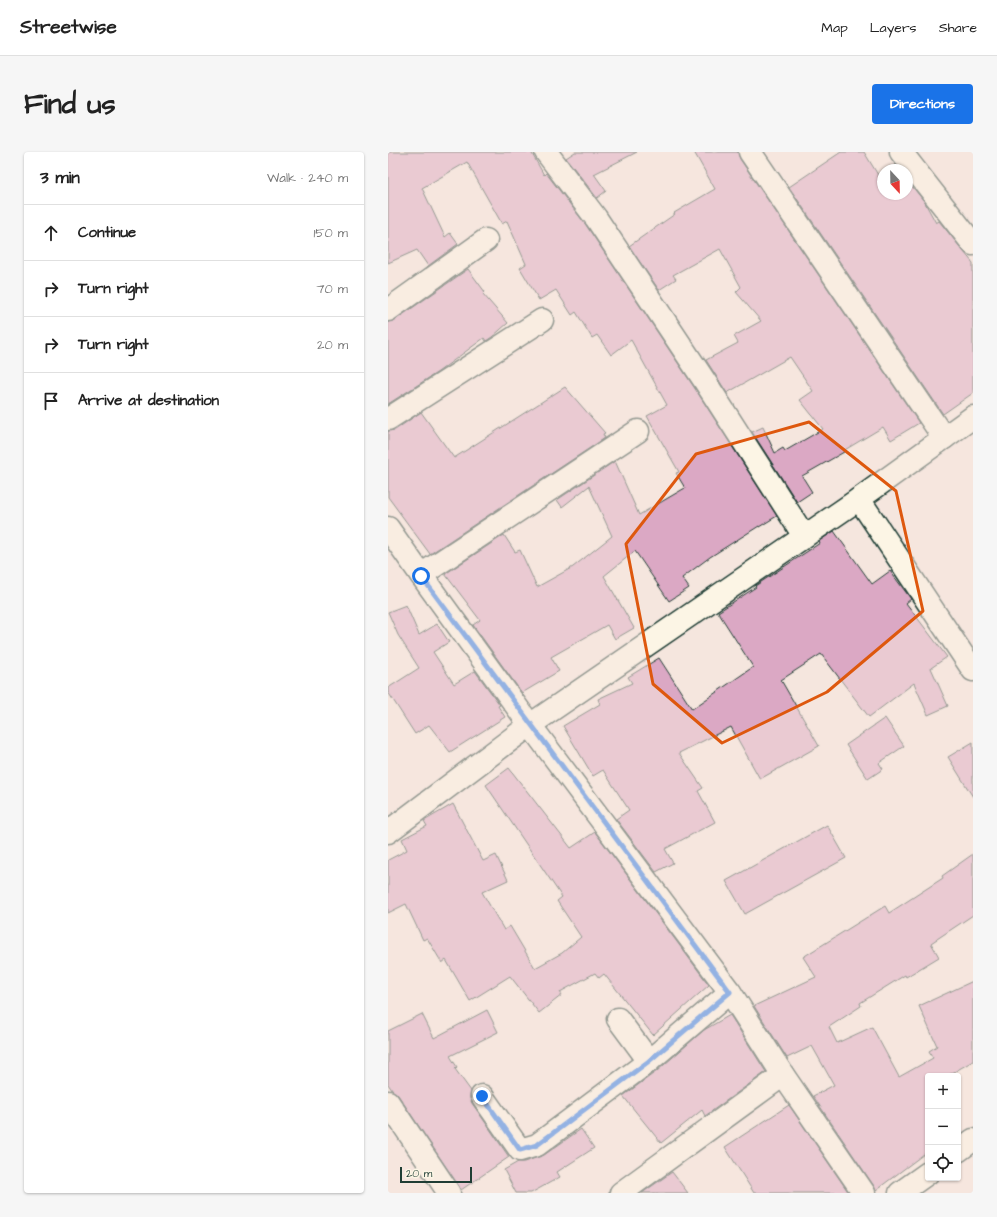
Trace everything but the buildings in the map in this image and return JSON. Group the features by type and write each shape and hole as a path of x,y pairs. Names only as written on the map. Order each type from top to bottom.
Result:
{"street":[{"path":"546,152 604,231 704,380 804,536"},
{"path":"750,152 944,438"},
{"path":"901,152 973,244"},
{"path":"388,310 486,240"},
{"path":"388,419 542,320"},
{"path":"388,832 530,725 859,499 973,417"},
{"path":"421,576 638,431"},
{"path":"859,499 973,670"},
{"path":"388,528 421,576 530,725 730,992 783,1075 864,1193"},
{"path":"482,1096 520,1150 537,1145 649,1061 730,992"},
{"path":"618,1019 649,1061"},
{"path":"621,1193 783,1075"},
{"path":"388,1102 449,1193"},
{"path":"961,1149 973,1140"},
{"path":"900,1193 925,1174"}],"highlighted area":[{"path":"809,422 896,491 923,611 827,692 722,743 653,684 626,544 696,454"}],"route":[{"path":"421,576 530,725 730,992 649,1061 537,1145 520,1150 482,1096"}]}
